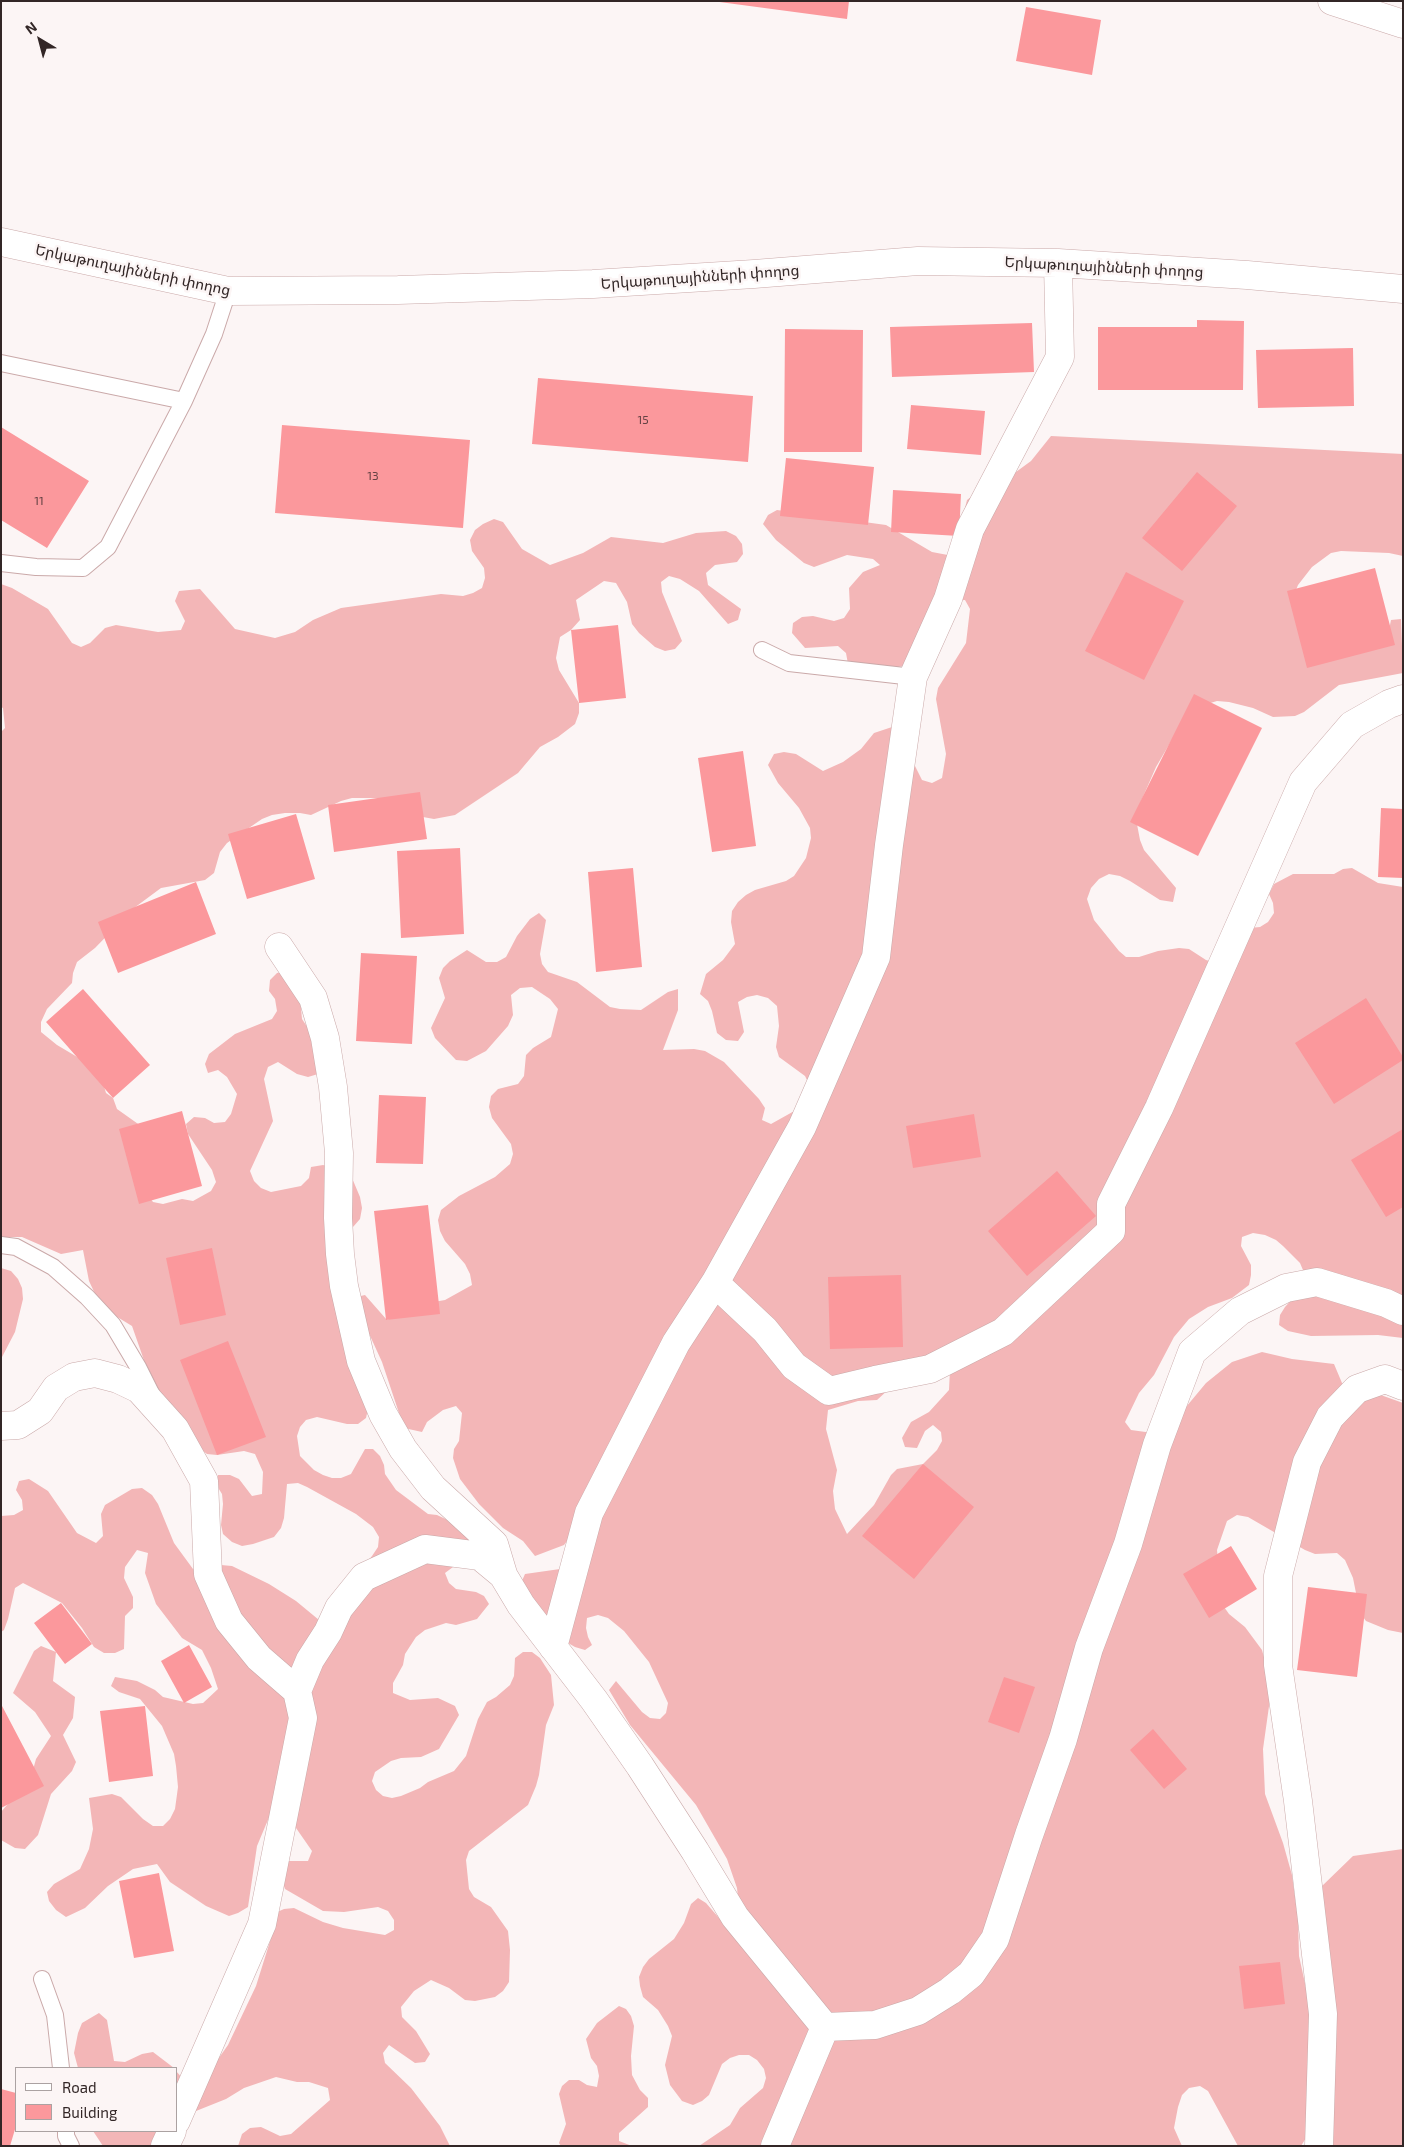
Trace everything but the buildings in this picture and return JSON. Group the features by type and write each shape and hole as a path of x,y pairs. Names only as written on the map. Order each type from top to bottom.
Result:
{"street":[{"path":"1331,2 1403,24"},
{"name":"Երկաթուղայինների փողոց","path":"1,242 228,291 398,290 593,284 918,261 1058,263 1247,275 1403,289"},
{"path":"552,1648 589,1513 676,1343 715,1283 802,1127 876,957 889,845 913,677 948,599 970,529 1060,357 1058,263"},
{"path":"715,1283 765,1330 794,1366 829,1391 930,1370 1003,1332 1111,1231 1111,1204 1159,1108 1303,782 1352,725 1389,704 1403,699"},
{"path":"279,946 313,998 325,1038 333,1087 339,1153 338,1218 344,1286 361,1361 383,1414 403,1449 433,1488 494,1544 503,1575 521,1605 552,1648 594,1700 640,1766 735,1917 825,2027"},
{"path":"825,2027 875,2025 918,2011 950,1991 971,1974 995,1939 1063,1739 1089,1648 1128,1544 1157,1445 1192,1352 1240,1311 1286,1288 1317,1282 1386,1303 1403,1311"},
{"path":"1,1426 18,1425 40,1411 56,1388 74,1377 95,1373 118,1379 139,1389 175,1429 204,1481 208,1574 229,1621 259,1658 297,1691"},
{"path":"1319,2146 1323,2014 1298,1801 1278,1665 1278,1576 1308,1462 1330,1417 1357,1389 1385,1378 1403,1386"},
{"path":"178,2117 262,1924 303,1718 297,1691 310,1660 328,1632 339,1608 364,1577 426,1549 480,1556 503,1575"},
{"path":"775,2146 825,2027"},
{"path":"165,2146 172,2132"}],"lane":[{"path":"1,563 36,567 83,568 108,547 184,400 214,334 228,291"},
{"path":"1,363 184,400"},
{"path":"762,650 789,663 913,677"},
{"path":"1,1245 16,1247 53,1267 87,1297 113,1325 138,1367 158,1408"},
{"path":"42,1979 55,2015 61,2067"},
{"path":"66,2132 71,2146"}],"shaded area":[{"path":"1051,436 1403,454 1403,556 1389,553 1341,551 1331,553 1312,567 1298,585 1294,595 1389,630 1391,620 1401,619 1403,673 1339,685 1304,712 1295,716 1273,717 1253,708 1229,702 1217,701 1207,704 1181,724 1156,767 1138,808 1136,819 1144,850 1176,888 1173,902 1160,900 1130,881 1120,876 1109,874 1099,879 1091,888 1087,899 1094,920 1126,957 1139,957 1158,951 1179,948 1189,949 1206,960 1216,963 1239,929 1260,927 1268,922 1274,913 1273,903 1269,894 1274,884 1293,874 1334,874 1343,869 1352,868 1378,883 1403,887 1403,1338 1378,1335 1311,1336 1288,1331 1279,1325 1280,1315 1285,1307 1308,1282 1300,1263 1283,1246 1265,1235 1253,1233 1242,1237 1241,1246 1251,1265 1249,1285 1232,1298 1208,1307 1189,1319 1174,1337 1154,1375 1139,1393 1125,1422 1131,1430 1153,1433 1186,1407 1206,1383 1232,1362 1262,1352 1292,1359 1334,1364 1342,1383 1351,1388 1378,1394 1403,1403 1403,1633 1388,1630 1366,1621 1360,1613 1353,1578 1345,1560 1337,1553 1315,1554 1248,1517 1237,1515 1227,1521 1217,1550 1222,1604 1229,1614 1245,1627 1262,1650 1265,1661 1271,1692 1263,1749 1265,1794 1283,1843 1292,1875 1298,1919 1299,1956 1308,1997 1322,1886 1353,1856 1403,1849 1403,2146 1320,2146 1309,2133 1301,2146 1238,2146 1208,2091 1200,2086 1189,2088 1182,2095 1178,2107 1174,2128 1182,2146 699,2146 730,2125 740,2108 763,2088 766,2078 764,2069 757,2060 749,2055 739,2055 730,2058 722,2064 709,2095 702,2101 693,2105 682,2101 670,2085 665,2065 672,2036 658,2010 643,1997 640,1986 639,1977 643,1967 649,1959 674,1939 684,1923 691,1904 698,1898 706,1903 719,1918 727,1920 739,1907 737,1888 727,1859 696,1805 630,1725 609,1690 616,1681 642,1712 650,1718 660,1719 666,1713 668,1703 649,1662 624,1631 608,1618 598,1615 587,1618 586,1628 592,1645 585,1650 568,1643 550,1625 521,1583 525,1574 560,1569 571,1536 564,1545 535,1556 523,1541 503,1528 479,1504 460,1479 453,1458 454,1449 459,1441 462,1413 456,1406 443,1410 427,1422 422,1432 404,1428 382,1362 366,1327 368,1409 366,1418 358,1424 347,1424 317,1417 306,1420 300,1427 297,1436 300,1456 314,1470 323,1475 341,1478 351,1474 365,1449 373,1449 380,1456 385,1474 396,1490 428,1514 437,1515 454,1523 484,1548 472,1562 453,1567 445,1573 449,1583 456,1589 476,1592 484,1596 489,1604 477,1619 456,1625 446,1623 425,1630 416,1637 405,1654 403,1665 393,1683 393,1693 410,1700 438,1698 455,1706 459,1715 439,1749 421,1757 401,1758 391,1761 375,1772 372,1781 376,1790 383,1796 392,1798 401,1796 454,1771 466,1756 478,1719 487,1702 510,1685 514,1676 515,1658 523,1652 532,1652 540,1658 551,1675 554,1705 546,1725 539,1775 528,1805 469,1851 466,1860 469,1889 474,1897 491,1907 508,1931 510,1950 509,1982 503,1991 495,1997 475,2001 465,2000 449,1988 431,1980 414,1991 401,2007 402,2017 416,2031 430,2054 425,2062 415,2063 389,2045 383,2053 385,2063 411,2088 440,2126 450,2146 238,2146 242,2134 250,2128 261,2127 280,2136 291,2134 330,2100 328,2088 309,2082 297,2082 276,2077 244,2088 226,2099 196,2111 187,2118 178,2129 178,2073 184,2080 216,2062 228,2045 256,1986 272,1935 275,1913 284,1909 294,1908 323,1922 343,1928 385,1935 394,1930 394,1920 388,1911 378,1907 344,1912 323,1911 285,1889 282,1880 288,1861 308,1861 312,1851 287,1815 278,1810 270,1815 257,1846 248,1907 238,1913 229,1916 206,1906 170,1882 157,1864 133,1869 108,1886 85,1908 66,1917 56,1910 49,1901 47,1892 54,1884 80,1869 89,1849 93,1829 89,1798 112,1794 121,1797 143,1819 153,1826 163,1826 170,1819 175,1809 178,1787 176,1766 174,1754 162,1726 140,1699 119,1692 111,1686 115,1677 137,1681 155,1690 163,1697 193,1704 203,1703 218,1689 202,1650 182,1638 156,1604 145,1573 148,1553 137,1550 125,1567 124,1578 133,1597 133,1608 125,1616 124,1649 115,1653 104,1653 94,1647 62,1603 23,1583 15,1588 8,1619 4,1630 1,1632 1,1516 14,1515 23,1510 22,1500 16,1490 19,1481 29,1479 48,1491 77,1533 96,1543 103,1536 101,1514 105,1505 132,1489 142,1488 152,1495 158,1504 174,1543 193,1569 202,1571 221,1565 232,1566 269,1584 296,1601 319,1620 372,1556 378,1547 379,1537 373,1527 356,1514 298,1483 287,1484 284,1518 281,1528 274,1537 242,1546 232,1542 223,1534 221,1525 223,1504 222,1494 217,1486 218,1475 230,1475 239,1479 252,1496 262,1494 263,1472 255,1454 244,1451 217,1455 207,1454 198,1447 153,1386 132,1326 114,1315 98,1300 89,1281 83,1250 61,1254 22,1237 1,1237 1,732 5,728 3,708 1,707 1,584 12,588 48,609 72,643 81,647 90,643 105,628 116,625 158,632 181,630 185,621 175,601 179,591 200,589 235,629 275,638 295,632 313,620 341,608 441,594 463,596 473,593 482,588 485,578 484,568 472,551 470,540 475,530 494,519 503,522 522,549 550,565 583,553 611,537 663,543 696,533 726,531 736,536 742,544 743,554 737,562 715,565 706,573 708,585 741,609 738,620 728,624 699,591 680,579 669,576 661,582 662,592 682,641 675,649 665,651 655,647 639,633 632,624 627,602 616,583 604,581 576,600 580,620 571,630 560,637 556,658 559,670 579,703 579,713 575,724 558,737 540,747 518,773 455,815 434,819 423,817 385,799 352,798 311,815 285,813 262,819 227,843 220,852 214,873 205,880 161,888 134,908 95,948 77,962 72,983 47,1009 41,1022 41,1032 57,1045 84,1061 103,1083 106,1093 113,1098 117,1109 141,1126 147,1194 153,1202 163,1204 182,1199 193,1201 211,1191 216,1182 212,1170 188,1134 186,1124 194,1117 205,1118 214,1123 225,1122 231,1114 237,1094 227,1077 218,1070 208,1073 205,1064 209,1054 235,1034 272,1019 277,1011 275,999 269,991 270,980 277,973 288,971 300,997 302,1019 319,1045 318,1074 308,1077 297,1074 278,1062 268,1067 264,1079 273,1121 250,1171 254,1181 261,1188 271,1192 301,1186 309,1178 311,1167 323,1165 334,1168 352,1178 360,1197 362,1208 360,1219 353,1227 342,1229 356,1297 365,1295 387,1320 422,1304 445,1300 472,1285 470,1274 465,1264 445,1241 440,1231 438,1220 441,1210 459,1196 495,1177 510,1164 513,1154 511,1144 492,1118 489,1107 491,1096 498,1089 518,1084 524,1076 526,1055 533,1048 551,1037 558,1009 550,999 532,987 520,988 511,995 513,1015 508,1026 486,1051 467,1061 456,1060 435,1038 431,1028 445,998 439,978 443,968 467,950 486,962 497,962 506,957 517,936 530,919 539,913 546,920 540,954 542,964 548,972 577,982 610,1007 620,1009 641,1010 668,992 678,989 678,1010 663,1050 694,1049 705,1051 724,1062 759,1099 765,1108 762,1120 771,1124 805,1105 810,1086 805,1076 779,1057 776,1047 779,1026 777,1006 768,998 757,995 747,997 738,1002 744,1032 738,1041 726,1040 717,1033 708,1001 700,994 706,974 723,960 735,944 731,922 732,911 738,902 755,890 786,881 794,876 806,858 811,838 810,828 799,808 778,783 768,765 774,754 784,752 796,754 823,771 843,762 861,749 874,733 895,726 922,780 932,783 942,778 946,754 936,699 938,688 966,643 970,609 965,600 954,601 910,665 865,672 848,664 846,653 838,646 805,648 792,633 793,623 802,617 813,616 834,621 844,618 850,609 849,588 863,572 880,565 873,559 847,555 814,567 804,563 776,540 763,524 768,515 777,510 886,525 932,552 953,556 967,500 983,488 1005,480 1031,461","holes":["950,1370 949,1390 929,1412 911,1422 902,1438 905,1447 917,1448 925,1431 933,1425 941,1432 942,1441 937,1450 923,1464 897,1469 891,1475 874,1505 847,1534 835,1509 833,1491 837,1470 826,1429 828,1410 858,1401 877,1400 900,1379"]},
{"path":"1,1268 11,1271 18,1279 22,1288 23,1299 15,1332 1,1359"},
{"path":"41,1646 56,1652 53,1681 75,1697 73,1718 63,1735 76,1762 72,1771 51,1794 38,1835 25,1849 15,1848 1,1840 1,1812 31,1777 36,1759 51,1736 35,1712 13,1693 34,1651"},
{"path":"619,2006 626,2009 631,2016 634,2026 631,2056 632,2075 640,2090 648,2098 648,2107 619,2133 619,2141 632,2146 561,2146 559,2143 566,2124 559,2094 562,2086 569,2080 579,2080 587,2085 597,2087 599,2076 597,2066 591,2058 586,2039 597,2023"},
{"path":"99,2013 107,2020 114,2061 125,2062 142,2054 153,2052 173,2067 78,2067 74,2053 82,2023"},
{"path":"94,2132 176,2132 165,2146 103,2146"}]}
